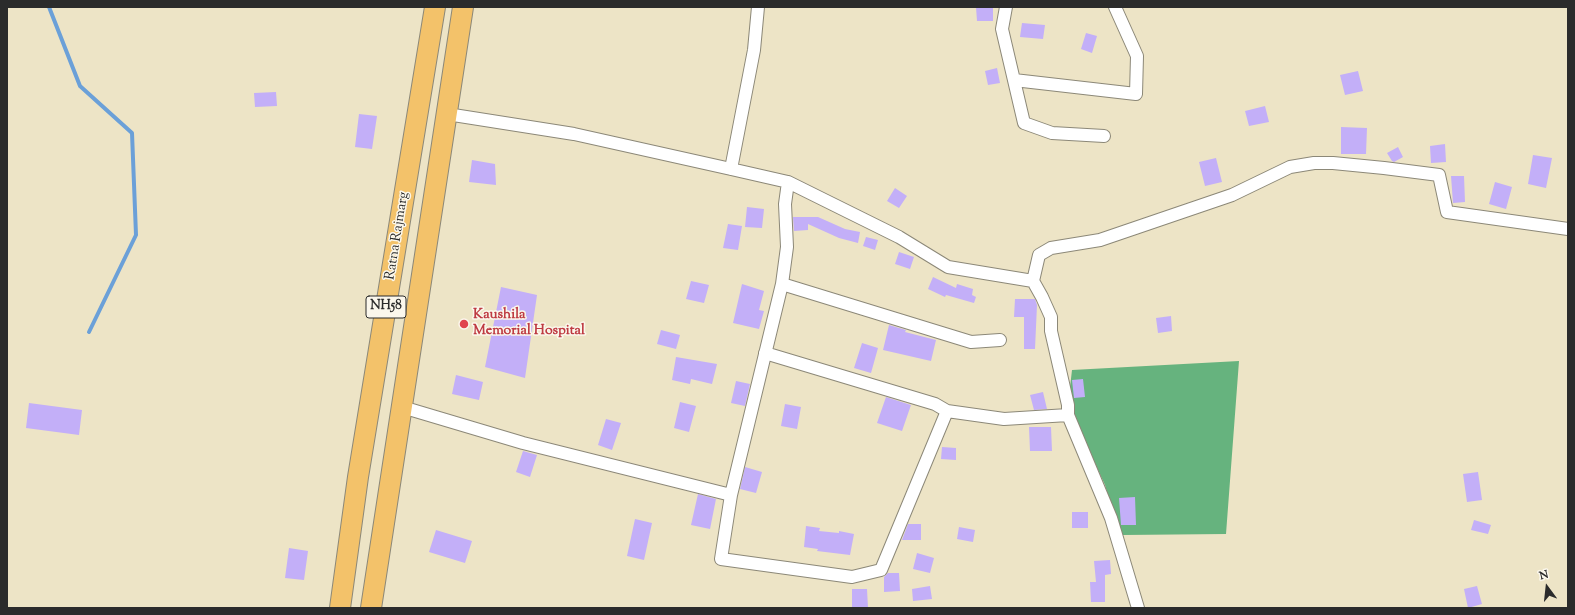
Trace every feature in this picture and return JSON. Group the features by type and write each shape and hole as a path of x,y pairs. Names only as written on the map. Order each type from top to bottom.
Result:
{"highway":[{"name":"Ratna Rajmarg","path":"340,608 358,477 435,7"},
{"name":"NH58","path":"371,608 463,7"}],"street":[{"path":"731,168 754,50 758,7"},
{"path":"1006,7 1002,29 1024,123 1052,133 1104,136"},
{"path":"1014,80 1136,94 1137,56 1115,7"},
{"path":"447,114 574,134 788,182 899,237 948,267 1033,281"},
{"path":"1138,608 1111,518 1068,416 1068,405 1052,331 1051,317 1042,296 1033,281 1039,255 1051,248 1100,240 1232,195 1290,167 1314,163 1333,163 1439,175 1447,212 1568,229"},
{"path":"788,182 785,204 787,247 782,284 731,495 721,559 852,577 881,570 947,411"},
{"path":"782,284 971,342 1000,340"},
{"path":"765,353 936,404 947,411 1004,419 1068,416"},
{"path":"402,407 522,443 731,495"}],"green space":[{"path":"1239,361 1226,534 1123,535 1117,527 1105,485 1068,405 1072,370"}],"building":[{"path":"976,7 993,7 993,21 977,21"},
{"path":"1022,23 1045,25 1043,39 1020,37"},
{"path":"1086,33 1097,36 1092,53 1081,49"},
{"path":"997,68 1000,83 988,85 985,71"},
{"path":"1358,71 1363,91 1345,95 1340,75"},
{"path":"276,92 277,106 255,107 254,93"},
{"path":"1265,106 1269,122 1249,126 1245,111"},
{"path":"359,114 377,116 372,149 355,147"},
{"path":"1341,127 1367,128 1366,154 1341,154"},
{"path":"1445,144 1446,162 1431,163 1430,146"},
{"path":"1398,147 1403,157 1394,162 1387,153"},
{"path":"1533,155 1552,158 1546,188 1528,184"},
{"path":"1216,158 1222,182 1205,186 1199,162"},
{"path":"472,160 495,164 496,185 469,182"},
{"path":"1451,176 1464,176 1465,202 1453,203"},
{"path":"1495,182 1512,187 1506,209 1489,204"},
{"path":"895,188 907,196 899,208 887,201"},
{"path":"747,207 764,209 762,228 745,227"},
{"path":"793,217 818,217 845,229 860,232 858,243 839,238 808,224 808,230 794,231"},
{"path":"728,224 742,226 738,250 723,248"},
{"path":"866,237 878,240 875,250 863,246"},
{"path":"899,252 914,257 910,269 895,264"},
{"path":"933,277 956,288 957,284 973,289 972,295 976,297 974,303 946,295 945,297 928,289"},
{"path":"691,281 709,285 704,303 686,299"},
{"path":"742,284 764,291 759,310 764,311 759,329 733,323"},
{"path":"501,287 537,295 525,378 485,367"},
{"path":"1015,299 1035,299 1037,305 1035,349 1024,349 1024,317 1014,317"},
{"path":"1171,316 1172,331 1158,333 1156,318"},
{"path":"889,325 906,330 905,332 936,340 931,361 883,350"},
{"path":"661,330 680,335 676,349 657,344"},
{"path":"862,343 878,348 871,373 854,368"},
{"path":"676,357 717,364 712,384 691,379 690,384 672,380"},
{"path":"456,375 483,382 479,400 452,394"},
{"path":"1083,379 1085,397 1074,398 1072,380"},
{"path":"736,381 750,384 745,406 731,403"},
{"path":"1043,392 1047,409 1034,410 1030,395"},
{"path":"886,397 911,405 902,431 877,423"},
{"path":"680,402 696,406 689,432 674,428"},
{"path":"29,403 82,410 79,435 26,428"},
{"path":"785,404 801,407 797,429 781,426"},
{"path":"606,419 621,423 612,450 598,445"},
{"path":"1029,427 1051,427 1052,451 1030,451"},
{"path":"942,447 956,448 956,460 941,459"},
{"path":"523,451 537,455 530,477 516,472"},
{"path":"745,467 762,472 756,493 740,489"},
{"path":"1478,472 1482,500 1467,502 1463,474"},
{"path":"698,494 716,499 710,529 691,525"},
{"path":"1135,497 1136,525 1121,525 1119,498"},
{"path":"1072,512 1088,512 1088,528 1072,528"},
{"path":"635,519 652,523 644,560 627,556"},
{"path":"1474,520 1491,525 1488,534 1471,530"},
{"path":"908,524 921,524 921,540 902,540"},
{"path":"806,526 820,528 819,531 839,533 839,531 854,534 850,555 817,551 818,549 804,547"},
{"path":"959,527 975,530 973,542 957,539"},
{"path":"436,530 472,541 465,563 429,552"},
{"path":"289,548 308,551 304,580 285,578"},
{"path":"917,553 934,558 930,573 913,569"},
{"path":"1110,560 1111,574 1105,575 1105,602 1091,602 1090,582 1096,582 1094,561"},
{"path":"888,573 899,573 900,591 884,592 884,577"},
{"path":"930,586 932,599 913,601 912,589"},
{"path":"1477,586 1482,604 1468,608 1464,589"},
{"path":"852,589 867,589 868,608 852,608"}],"waterway":[{"path":"49,7 80,86 132,133 136,235 89,332"}],"place":[{"name":"Kaushila Memorial Hospital","path":"464,324"}]}
